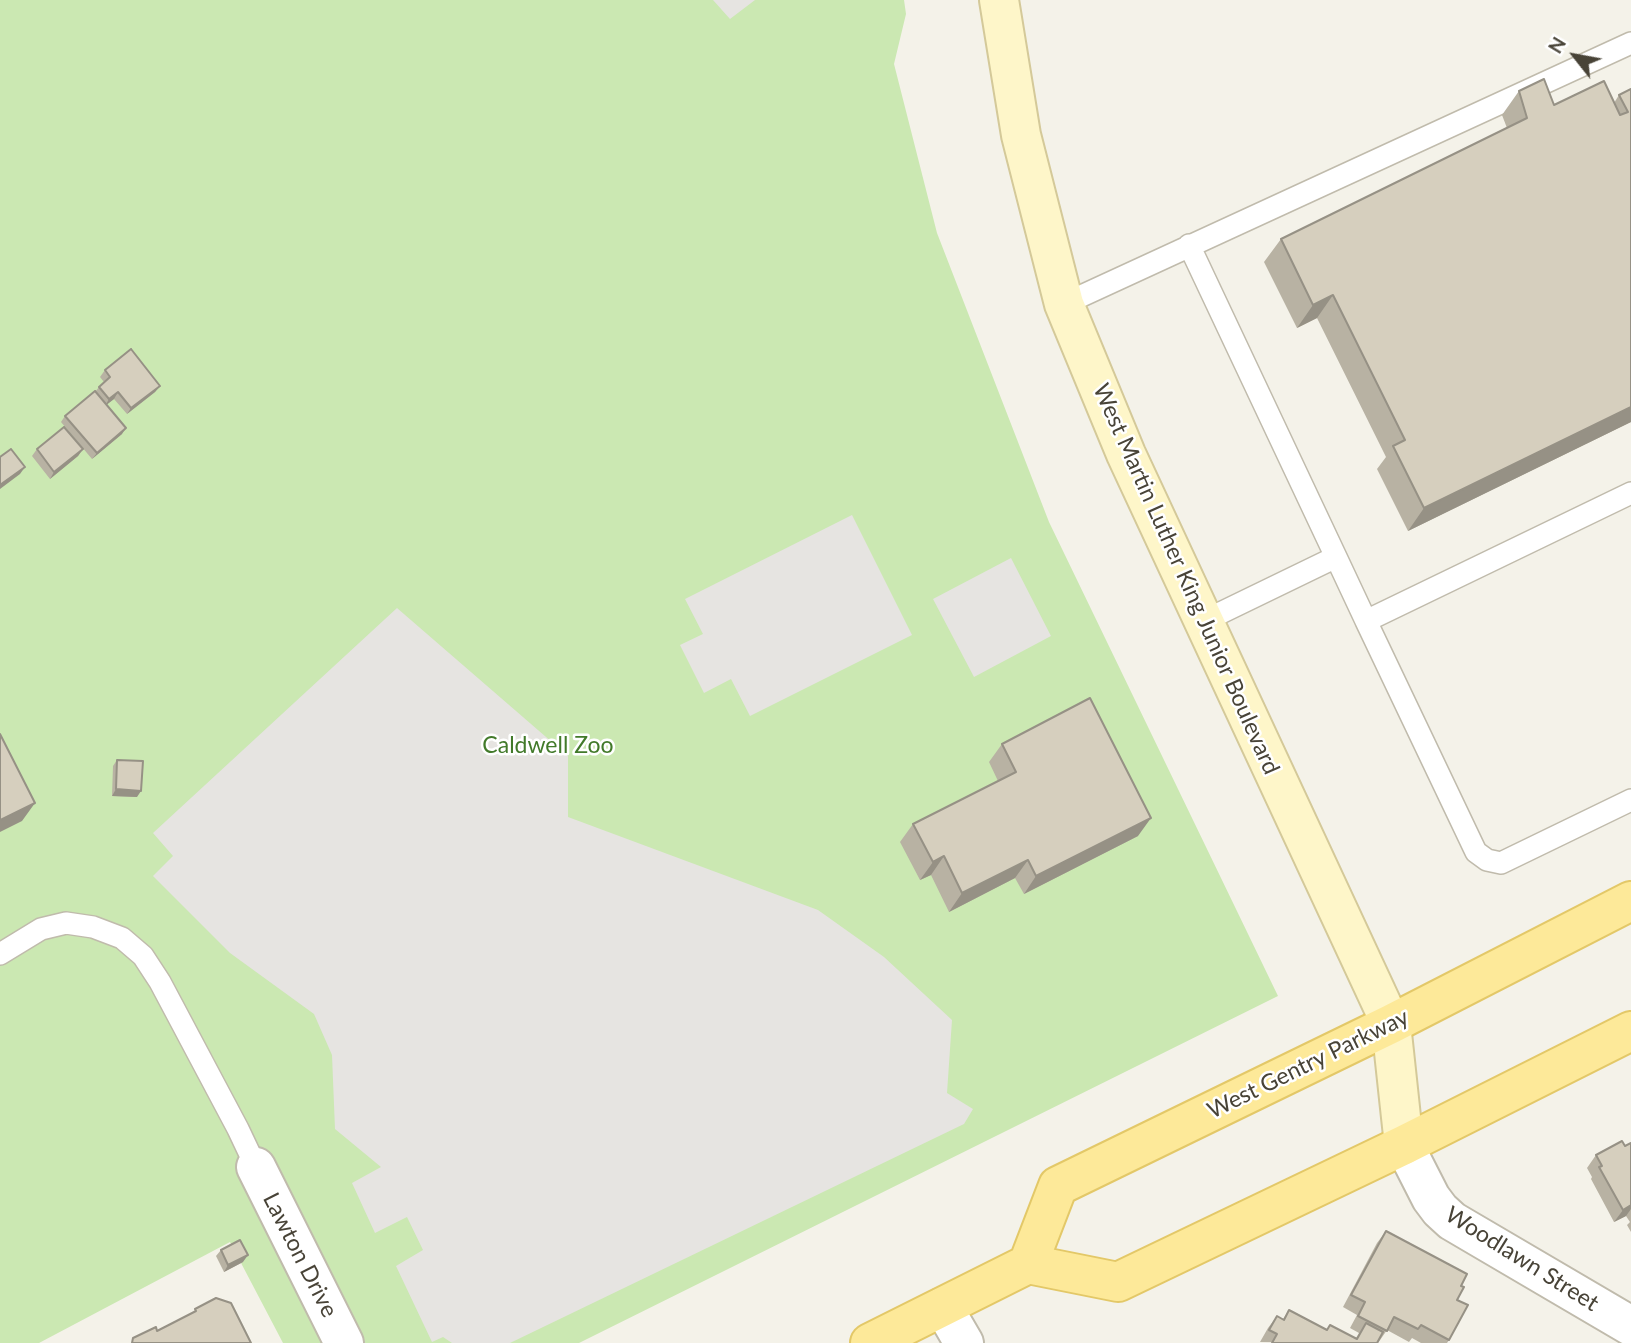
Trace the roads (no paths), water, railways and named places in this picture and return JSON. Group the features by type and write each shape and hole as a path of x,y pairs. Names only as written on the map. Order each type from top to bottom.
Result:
{"main road":[{"name":"West Martin Luther King Junior Boulevard","path":"999,0 1021,135 1064,304 1126,454 1391,1024 1404,1145"},
{"name":"West Gentry Parkway","path":"1028,1264 1058,1186 1391,1024 1631,901"},
{"path":"870,1343 1028,1264 1118,1282 1404,1145 1631,1031"}],"street":[{"name":"Woodlawn Street","path":"1404,1145 1431,1198 1452,1221 1631,1326"},
{"name":"Lawton Drive","path":"256,1167 344,1343"},
{"path":"943,1307 964,1343"}],"lane":[{"path":"1064,304 1631,43"},
{"path":"1189,245 1476,852 1487,860 1501,863 1631,800"},
{"path":"1366,621 1631,493"},
{"path":"1204,621 1336,557"},
{"path":"0,954 41,929 66,923 93,927 122,939 133,947 143,956 160,982 256,1167"}],"park label":[{"name":"Caldwell Zoo","path":"548,746"}]}
